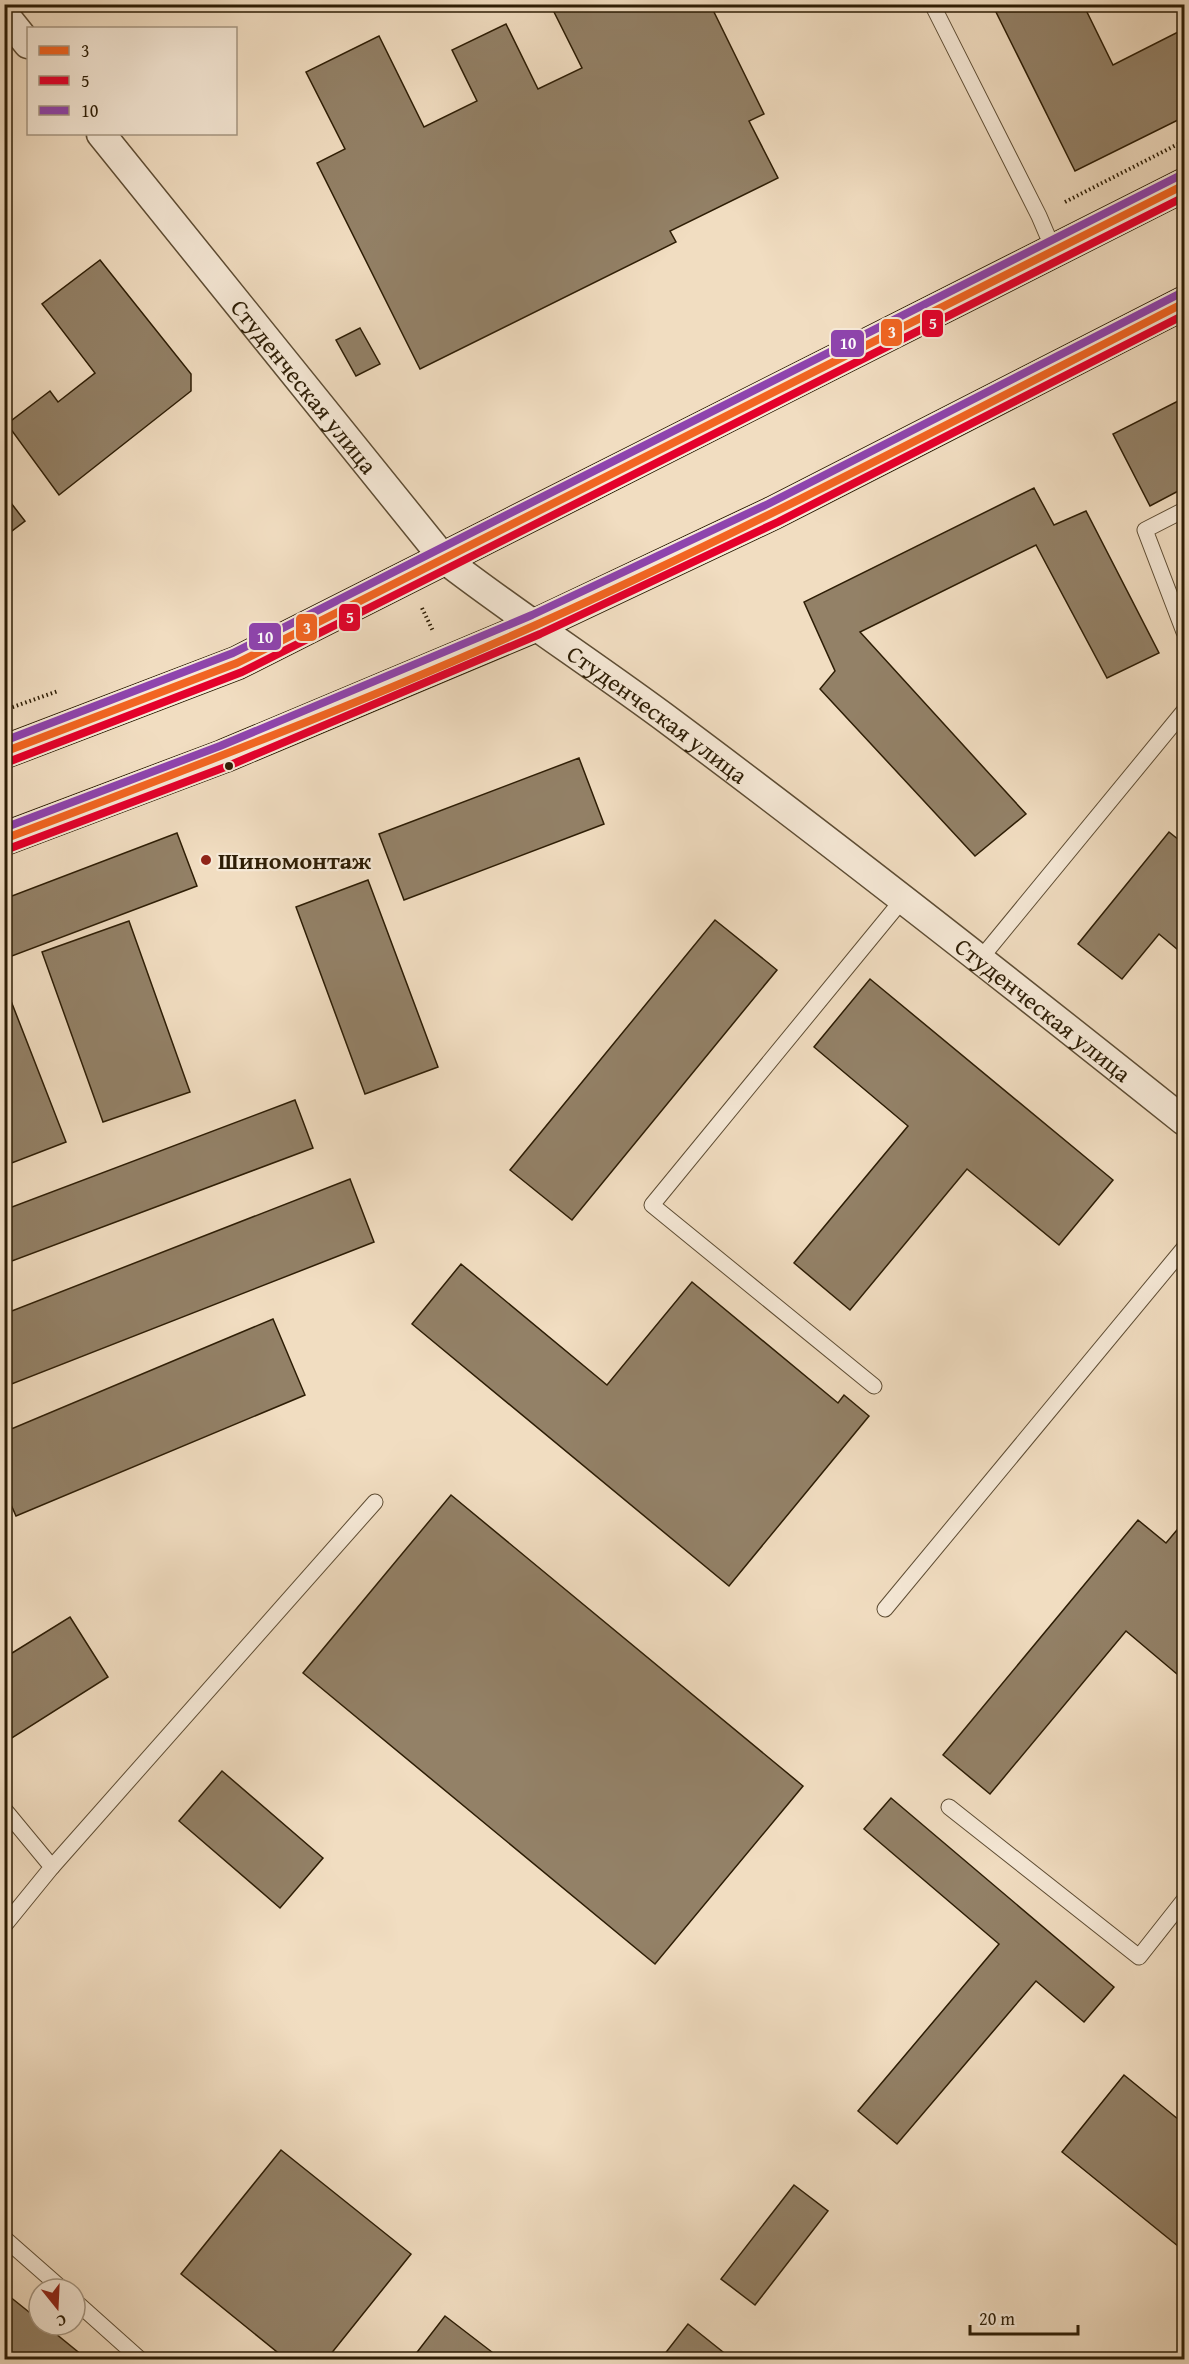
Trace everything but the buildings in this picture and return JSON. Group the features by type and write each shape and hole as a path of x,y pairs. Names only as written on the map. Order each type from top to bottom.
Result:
{"main road":[{"path":"4,752 237,663 1185,185"},
{"path":"4,839 224,756 536,625 773,513 1185,303"}],"street":[{"path":"4,14 27,43"},
{"name":"Студенческая улица","path":"102,135 444,559 500,602 536,625 670,722 981,958 1185,1121"}],"lane":[{"path":"932,4 1039,216 1054,251"},
{"path":"1185,510 1145,530 1185,632"},
{"path":"981,958 1185,711"},
{"path":"874,1386 652,1205 903,899"},
{"path":"885,1609 1185,1248"},
{"path":"4,1926 52,1867 375,1502"},
{"path":"949,1807 1139,1957 1185,1900"},
{"path":"4,1809 52,1867"},
{"path":"4,2238 48,2277"},
{"path":"87,2312 141,2360"}],"path":[{"path":"1039,216 1185,141"},
{"path":"407,577 447,662"},
{"path":"4,711 59,690"}],"transit line":[{"name":"10","path":"4,741 233,653 1179,176"},
{"name":"3","path":"4,752 237,663 1184,185"},
{"name":"5","path":"8,762 242,672 1184,197"},
{"name":"10","path":"4,828 220,746 532,615 768,504 1179,294"},
{"name":"3","path":"4,839 338,709 536,625 781,509 1184,303"},
{"name":"5","path":"8,849 228,766 540,634 778,522 1184,315"}],"place":[{"name":"Шиномонтаж","path":"206,860"}]}
